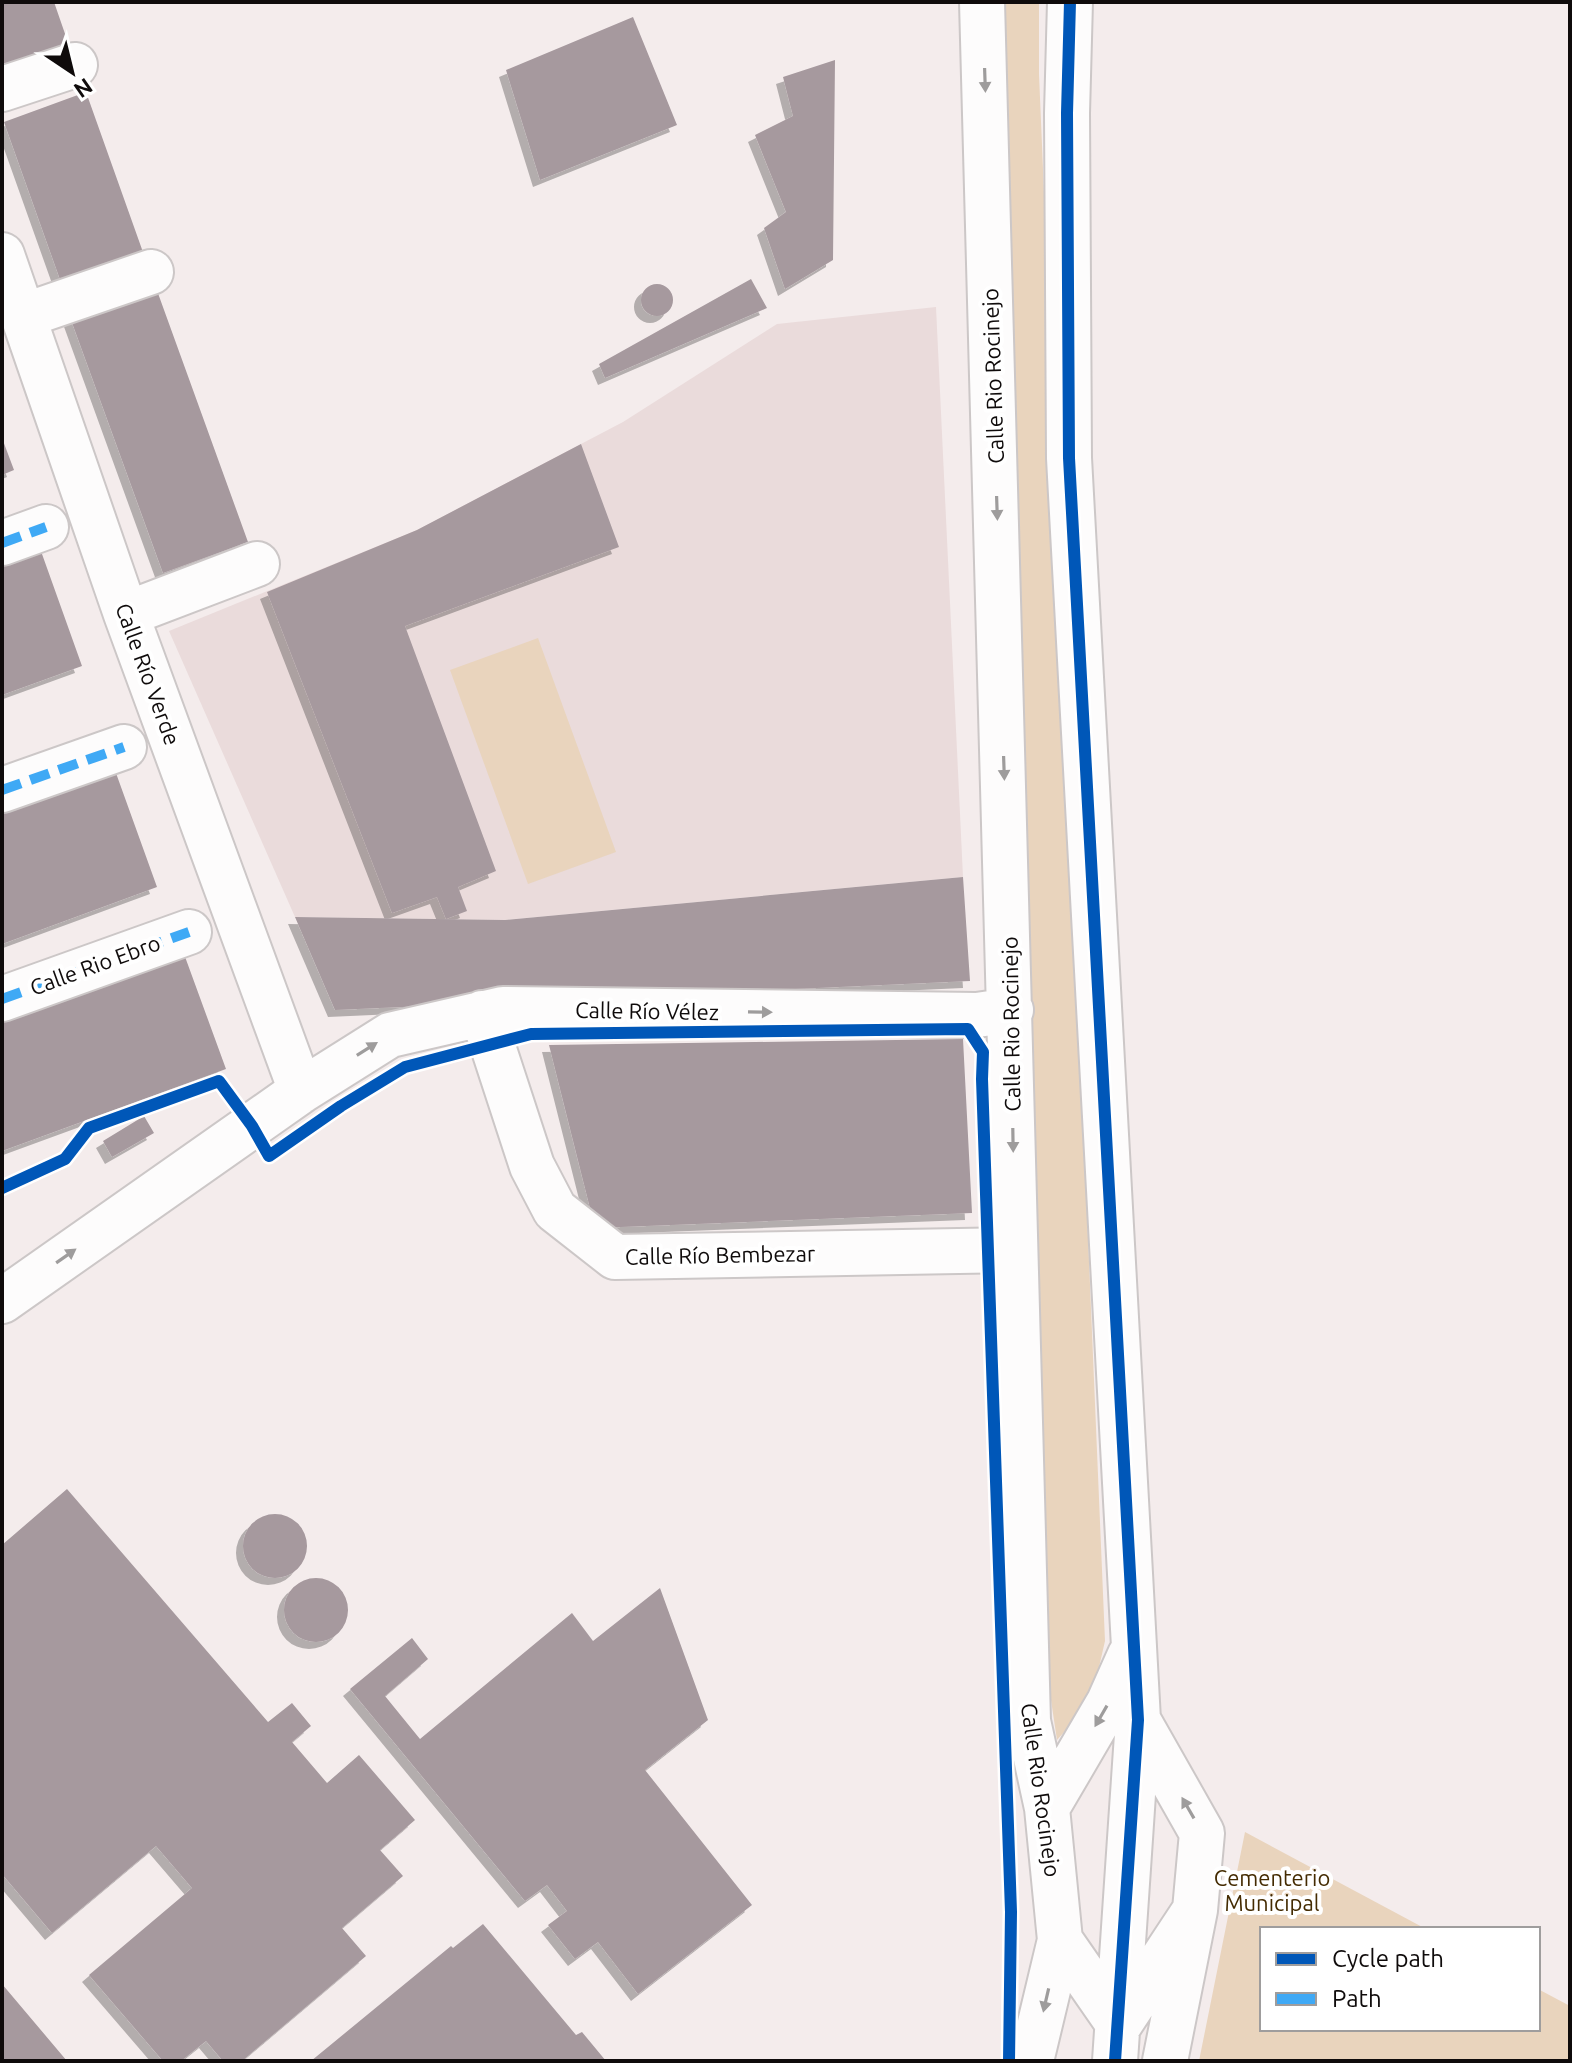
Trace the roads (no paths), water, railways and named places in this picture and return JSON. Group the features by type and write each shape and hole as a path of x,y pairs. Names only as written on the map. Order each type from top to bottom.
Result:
{"street":[{"name":"Calle Rio Rocinejo","path":"982,2 1028,1721 1047,1808 1060,1940 1117,2043"},
{"path":"1070,2 1067,113 1069,458 1138,1720 1117,2043"},
{"path":"2,89 75,65"},
{"name":"Calle Río Verde","path":"2,255 126,614 301,1091"},
{"path":"23,316 151,272"},
{"path":"2,543 46,527"},
{"path":"126,614 257,564"},
{"path":"2,790 124,747"},
{"name":"Calle Rio Ebro","path":"2,999 189,932"},
{"name":"Calle Río Vélez","path":"2,1301 301,1091 390,1035 503,1009 977,1015 1011,1010"},
{"name":"Calle Río Bembezar","path":"482,1013 532,1166 555,1210 615,1257 1015,1250"},
{"path":"1047,1808 1109,1702 1134,1646"},
{"path":"1138,1720 1202,1833 1195,1910 1165,2061"},
{"path":"1117,2043 1195,1910"},
{"path":"1031,2061 1060,1940"}],"park label":[{"name":"Cementerio Municipal","path":"1272,1890"}]}
